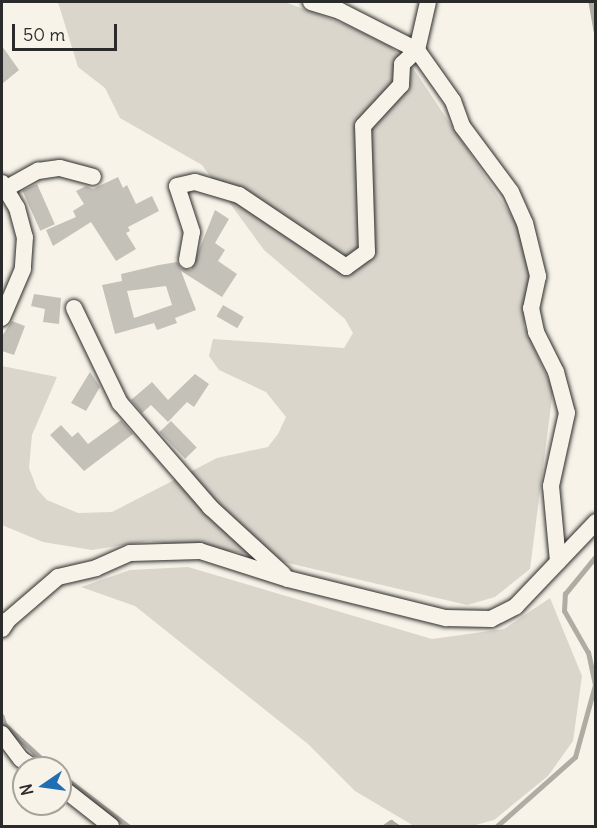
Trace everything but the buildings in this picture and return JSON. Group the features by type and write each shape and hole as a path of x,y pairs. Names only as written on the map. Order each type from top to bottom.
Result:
{"street":[{"path":"311,2 339,11 417,50 453,101 462,126 511,192 525,223 538,276 531,308 536,332 556,372 567,413 551,486 558,562"},
{"path":"187,260 192,232 177,186 195,182 239,195 346,267 367,252 363,126 401,85 402,64 417,50 428,2"},
{"path":"2,318 23,269 25,237 17,208 3,186 38,171 60,168 93,177"},
{"path":"74,308 120,404 210,507 288,579"},
{"path":"2,629 8,620 58,578 96,568 129,553 200,551 288,579 446,618 477,621 491,619 516,606 596,522"},
{"path":"2,734 19,756"},
{"path":"72,795 111,826"}],"shaded area":[{"path":"58,2 285,2 349,26 391,47 415,71 519,227 531,276 524,326 553,390 530,569 495,597 467,605 245,553 149,541 92,550 43,542 2,525 2,366 57,377 32,435 29,468 37,489 47,500 78,513 112,512 217,458 268,447 278,434 286,417 266,392 219,370 209,356 213,339 344,348 353,333 345,319 264,250 202,165 120,118 105,88 78,67"},
{"path":"188,567 432,639 504,629 550,598 582,676 573,741 548,776 494,820 472,826 414,826 355,791 308,744 135,606 81,587 130,570"}],"waterway":[{"path":"591,2 596,31"},
{"path":"497,826 575,757 595,685 588,653 564,611 565,594 596,556"},
{"path":"2,716 5,725 39,756"},
{"path":"72,783 128,826"},
{"path":"385,826 391,822 397,826"}]}
